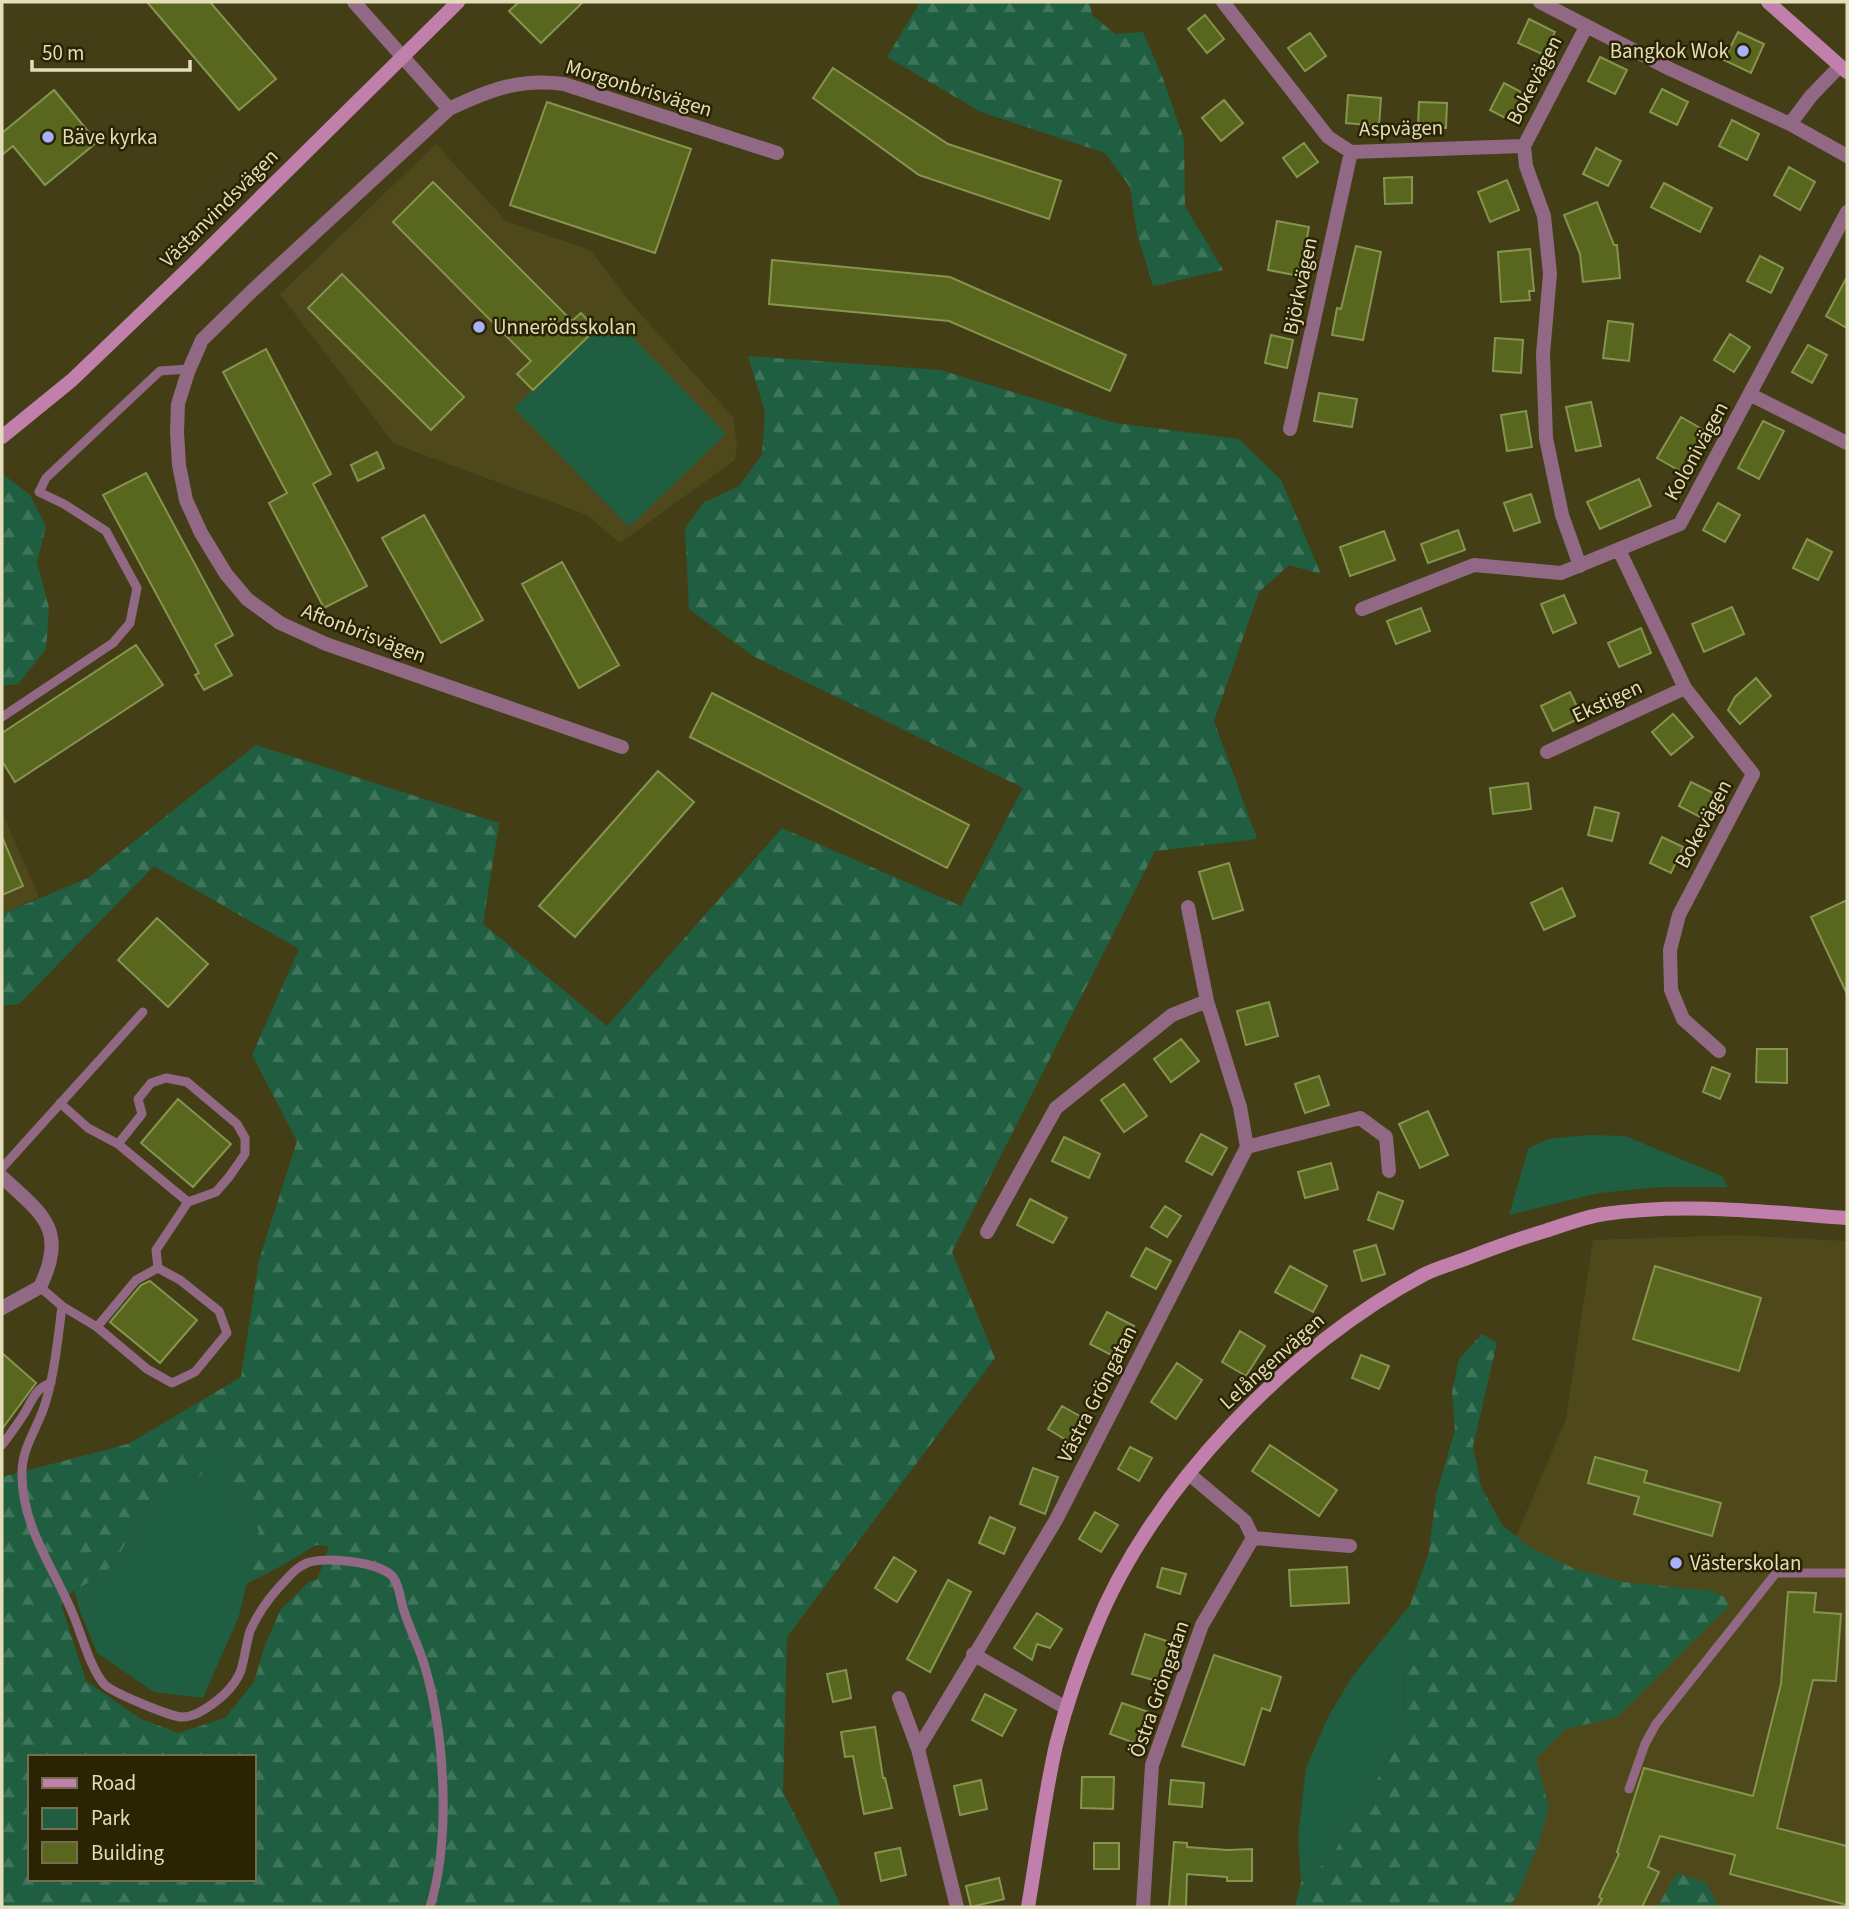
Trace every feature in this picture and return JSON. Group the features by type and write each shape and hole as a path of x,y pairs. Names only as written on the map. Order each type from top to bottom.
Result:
{"street":[{"path":"354,2 449,109"},
{"name":"Västanvindsvägen","path":"2,437 72,380 458,2"},
{"name":"Aspvägen","path":"1223,2 1328,137 1351,152 1524,146"},
{"path":"1540,2 1670,69 1790,124 1847,156"},
{"path":"1768,2 1845,66 1811,96 1790,124"},
{"name":"Bokevägen","path":"1580,566 1562,516 1546,438 1543,354 1550,274 1544,216 1526,166 1524,146 1586,27"},
{"name":"Morgonbrisvägen","path":"449,109 482,93 511,84 540,81 564,83 777,153"},
{"name":"Aftonbrisvägen","path":"449,109 253,289 202,340 178,404 178,465 186,500 201,533 226,574 247,600 280,623 326,644 622,747"},
{"name":"Björkvägen","path":"1290,429 1351,152"},
{"name":"Kolonivägen","path":"1362,609 1474,565 1561,573 1680,524 1751,396 1847,212"},
{"path":"1751,396 1847,443"},
{"name":"Bokevägen","path":"1619,550 1685,688 1753,774 1679,915 1670,950 1671,990 1683,1019 1719,1051"},
{"name":"Ekstigen","path":"1547,752 1685,688"},
{"path":"1188,907 1206,1002 1240,1107 1247,1147 1360,1118 1386,1138 1389,1171"},
{"path":"987,1232 1056,1108 1172,1015 1206,1002"},
{"name":"Västra Gröngatan","path":"918,1749 1056,1520 1247,1147"},
{"path":"2,1177 45,1219 52,1239 52,1256 40,1287 2,1308"},
{"name":"Lelångenvägen","path":"1028,1907 1056,1749 1066,1708 1096,1627 1150,1527 1189,1474 1266,1388 1350,1319 1427,1273 1524,1237 1603,1214 1676,1209 1847,1218"},
{"path":"1189,1474 1245,1521 1253,1538 1350,1546"},
{"name":"Östra Gröngatan","path":"1143,1907 1152,1765 1202,1625 1253,1538"},
{"path":"973,1654 1066,1708"},
{"path":"899,1698 918,1749 957,1907"}],"lane":[{"path":"2,717 113,643 130,623 137,588 106,530 39,492 46,478 160,371 189,369"},
{"path":"2,1168 143,1012"},
{"path":"118,1144 142,1114 138,1099 151,1083 166,1078 187,1082 237,1124 245,1138 245,1154 216,1192 188,1202 156,1250 158,1268"},
{"path":"60,1103 88,1128 118,1144 188,1202"},
{"path":"40,1287 62,1306 97,1327 147,1369 172,1382 195,1372 227,1333 219,1311 180,1280 158,1268"},
{"path":"97,1327 136,1280 158,1268"},
{"path":"62,1306 46,1404 23,1454 23,1499 38,1545 71,1609 105,1685 166,1713 180,1717 196,1714 216,1701 240,1672 250,1633 259,1613 295,1569 310,1562 348,1561 381,1567 393,1577 401,1594 404,1611 425,1666 436,1715 441,1761 443,1833 430,1907"},
{"path":"2,1445 24,1414 31,1397 41,1387 51,1383"},
{"path":"1629,1789 1645,1744 1656,1724 1776,1573 1847,1573"}],"shaded area":[{"name":"Unnerödsskolan","path":"436,144 506,221 590,250 636,309 733,417 737,445 735,460 620,543 587,515 394,444 280,294"},
{"path":"2,812 39,897 2,914"},
{"name":"Västerskolan","path":"1736,1235 1847,1241 1847,1907 1353,1907 1566,1419 1593,1240"}],"green space":[{"path":"920,2 1090,2 1092,15 1115,34 1143,32 1164,81 1184,140 1185,206 1223,270 1153,286 1137,234 1130,187 1105,153 981,112 887,57"},
{"path":"611,315 726,434 629,527 514,408"},
{"path":"748,356 940,370 1115,423 1239,439 1281,480 1321,574 1289,565 1259,592 1214,721 1257,839 1155,851 952,1252 995,1358 787,1637 783,1792 842,1907 2,1907 2,1477 128,1444 241,1377 259,1260 297,1141 252,1055 299,949 154,866 19,1004 2,1006 2,914 88,878 256,745 499,823 483,924 607,1026 782,828 961,906 1023,788 753,656 689,609 685,528 703,503 739,486 762,455 765,412","holes":["221,1451 232,1451 240,1457 232,1478 234,1493 246,1518 254,1522 259,1531 246,1584 316,1545 329,1546 317,1580 310,1581 281,1609 265,1645 254,1682 225,1718 178,1733 141,1719 86,1681 61,1604 74,1590 100,1577 115,1563 144,1508 159,1488 184,1484 203,1474"]},
{"path":"2,476 30,495 46,526 37,562 49,608 46,649 18,684 2,686"},
{"path":"1588,1135 1625,1136 1722,1176 1728,1187 1659,1187 1599,1193 1509,1215 1528,1149 1547,1139"},
{"path":"1482,1334 1497,1343 1473,1446 1481,1487 1503,1526 1531,1548 1573,1568 1623,1582 1712,1591 1725,1597 1729,1606 1617,1717 1566,1729 1536,1759 1549,1807 1518,1896 1507,1907 1295,1907 1301,1882 1330,1859 1404,1727 1403,1649 1410,1605 1429,1552 1436,1495 1455,1430 1452,1392 1459,1359"},
{"path":"221,1451 232,1451 240,1458 234,1493 246,1518 254,1522 259,1531 239,1616 203,1698 154,1692 97,1653 74,1590 100,1577 115,1563 144,1508 159,1488 215,1458"},
{"path":"1410,1605 1403,1649 1404,1727 1330,1859 1301,1882 1298,1837 1306,1768 1328,1717 1352,1677"},
{"path":"1677,1873 1706,1883 1719,1907 1657,1907"}],"building":[{"path":"147,2 210,2 276,79 239,110"},
{"path":"519,2 583,2 541,43 509,11"},
{"path":"1205,15 1224,39 1207,53 1188,29"},
{"path":"1529,19 1555,32 1544,55 1518,43"},
{"path":"1738,32 1764,44 1751,73 1724,60"},
{"path":"1310,33 1326,56 1305,71 1288,48"},
{"path":"1600,57 1627,70 1615,94 1588,81"},
{"path":"833,68 948,144 1061,181 1049,219 919,175 813,98"},
{"path":"1504,83 1525,94 1511,121 1490,110"},
{"path":"1662,89 1688,102 1677,125 1650,112"},
{"name":"Bäve kyrka","path":"54,90 97,142 45,185 13,146 2,155 2,133"},
{"path":"1348,95 1381,98 1379,126 1346,123"},
{"path":"1224,100 1243,123 1221,141 1202,118"},
{"path":"547,102 691,149 655,253 510,205"},
{"path":"1419,102 1447,103 1446,128 1418,127"},
{"path":"1732,120 1759,134 1747,160 1719,146"},
{"path":"1304,143 1318,162 1297,177 1283,158"},
{"path":"1596,148 1621,161 1608,186 1583,174"},
{"path":"1789,167 1815,182 1800,210 1774,195"},
{"path":"1412,177 1412,203 1385,204 1384,178"},
{"path":"1507,180 1519,210 1490,222 1478,192"},
{"path":"433,182 572,321 581,313 596,329 533,390 517,374 531,361 393,222"},
{"path":"1664,183 1712,208 1700,232 1651,207"},
{"path":"1597,202 1614,245 1617,245 1620,278 1583,282 1580,254 1564,215"},
{"path":"1277,221 1309,227 1300,276 1268,270"},
{"path":"1356,246 1381,252 1363,340 1332,335 1337,308 1341,309"},
{"path":"1530,249 1534,291 1529,291 1530,300 1501,302 1498,252"},
{"path":"1760,256 1783,268 1771,293 1747,281"},
{"path":"772,260 950,277 1126,355 1110,391 949,321 769,304"},
{"path":"342,274 464,397 431,430 308,308"},
{"path":"1847,277 1847,328 1826,316"},
{"path":"1608,321 1633,324 1629,361 1603,358"},
{"path":"1730,334 1750,347 1734,372 1714,360"},
{"path":"1271,335 1293,340 1287,368 1265,363"},
{"path":"1495,338 1523,340 1521,373 1493,371"},
{"path":"1808,345 1827,355 1812,383 1792,372"},
{"path":"266,349 331,474 313,484 367,586 324,608 269,503 287,493 223,372"},
{"path":"1319,393 1357,399 1352,427 1314,421"},
{"path":"1591,402 1601,446 1576,451 1566,407"},
{"path":"1526,411 1532,447 1507,451 1501,415"},
{"path":"1681,417 1709,433 1685,474 1657,458"},
{"path":"1763,421 1784,431 1759,479 1738,468"},
{"path":"377,452 384,468 358,481 351,465"},
{"path":"146,473 233,635 215,645 232,675 204,690 195,675 199,673 103,495"},
{"path":"1639,479 1651,506 1600,529 1587,502"},
{"path":"1531,494 1540,522 1514,531 1504,503"},
{"path":"1718,503 1740,515 1725,542 1703,530"},
{"path":"424,515 483,620 441,643 382,538"},
{"path":"1458,530 1465,550 1428,563 1421,544"},
{"path":"1384,531 1395,560 1350,576 1340,547"},
{"path":"1807,539 1832,552 1818,580 1793,568"},
{"path":"562,562 619,665 579,688 522,584"},
{"path":"1564,595 1576,623 1553,633 1541,604"},
{"path":"1732,607 1744,634 1704,652 1692,624"},
{"path":"1421,608 1430,631 1396,644 1387,621"},
{"path":"1641,628 1651,653 1619,667 1608,643"},
{"path":"136,645 163,685 15,782 2,761 2,733"},
{"path":"1756,678 1771,696 1740,724 1728,710 1735,697"},
{"path":"1570,692 1582,717 1553,731 1541,706"},
{"path":"712,693 969,825 947,868 690,737"},
{"path":"1673,714 1693,737 1671,755 1652,732"},
{"path":"658,771 694,802 575,937 539,906"},
{"path":"1691,782 1715,794 1702,818 1679,806"},
{"path":"1528,783 1531,809 1493,814 1490,788"},
{"path":"1595,807 1619,813 1612,841 1588,835"},
{"path":"2,837 23,886 2,895"},
{"path":"1662,837 1683,847 1671,873 1650,863"},
{"path":"1229,863 1243,910 1213,919 1199,872"},
{"path":"1562,888 1575,916 1544,930 1531,903"},
{"path":"1847,900 1847,994 1811,917"},
{"path":"157,918 208,964 168,1007 118,960"},
{"path":"1269,1002 1278,1036 1246,1045 1237,1011"},
{"path":"1181,1039 1199,1061 1171,1082 1154,1059"},
{"path":"1757,1049 1787,1049 1787,1083 1756,1082"},
{"path":"1712,1067 1730,1074 1720,1099 1703,1092"},
{"path":"1319,1076 1329,1105 1305,1113 1295,1084"},
{"path":"1124,1084 1147,1116 1124,1132 1101,1100"},
{"path":"178,1099 231,1144 193,1187 141,1143"},
{"path":"1428,1111 1448,1155 1420,1168 1399,1124"},
{"path":"1201,1134 1227,1148 1212,1175 1186,1161"},
{"path":"1064,1137 1100,1154 1089,1178 1052,1161"},
{"path":"1331,1163 1338,1189 1305,1198 1298,1172"},
{"path":"1378,1192 1403,1201 1393,1229 1368,1220"},
{"path":"1030,1199 1067,1218 1053,1243 1017,1225"},
{"path":"1165,1206 1181,1216 1167,1237 1151,1227"},
{"path":"1376,1245 1385,1274 1362,1281 1354,1251"},
{"path":"1146,1248 1171,1261 1156,1289 1131,1276"},
{"path":"1290,1266 1327,1286 1313,1312 1275,1292"},
{"path":"1655,1266 1761,1298 1739,1371 1633,1339"},
{"path":"150,1281 197,1320 160,1363 110,1322 141,1285"},
{"path":"1107,1312 1134,1326 1117,1358 1090,1344"},
{"path":"1240,1331 1265,1346 1246,1376 1222,1362"},
{"path":"2,1353 36,1383 2,1429"},
{"path":"1361,1355 1389,1366 1379,1389 1352,1378"},
{"path":"1177,1363 1202,1380 1176,1419 1151,1402"},
{"path":"1062,1406 1085,1419 1071,1443 1048,1429"},
{"path":"1270,1445 1337,1490 1319,1516 1252,1471"},
{"path":"1130,1447 1152,1458 1139,1481 1118,1469"},
{"path":"1595,1457 1647,1471 1644,1482 1721,1503 1712,1536 1634,1514 1639,1497 1588,1483"},
{"path":"1033,1468 1058,1477 1045,1514 1020,1504"},
{"path":"1095,1512 1118,1525 1101,1552 1079,1539"},
{"path":"990,1517 1015,1528 1004,1554 979,1543"},
{"path":"894,1557 916,1571 897,1602 875,1588"},
{"path":"1347,1567 1349,1603 1291,1606 1289,1570"},
{"path":"1162,1568 1186,1574 1180,1594 1157,1587"},
{"path":"948,1580 971,1592 930,1672 907,1659"},
{"path":"1788,1592 1816,1593 1814,1612 1841,1614 1836,1681 1813,1680 1777,1828 1847,1846 1847,1905 1730,1874 1735,1855 1660,1836 1648,1867 1659,1872 1642,1907 1597,1907 1619,1854 1617,1852 1644,1768 1753,1796 1781,1684"},
{"path":"1037,1613 1062,1629 1050,1648 1037,1644 1032,1660 1014,1648"},
{"path":"1145,1634 1173,1643 1161,1682 1132,1674"},
{"path":"1214,1655 1281,1677 1270,1711 1262,1708 1244,1765 1182,1746"},
{"path":"846,1670 851,1698 833,1702 827,1674"},
{"path":"985,1694 1016,1710 1002,1736 972,1720"},
{"path":"1122,1703 1149,1712 1137,1744 1110,1734"},
{"path":"875,1727 883,1778 892,1808 864,1814 853,1756 845,1757 841,1732"},
{"path":"1082,1777 1114,1777 1113,1809 1081,1808"},
{"path":"981,1780 987,1809 960,1815 954,1786"},
{"path":"1171,1780 1204,1783 1202,1807 1169,1804"},
{"path":"1174,1842 1187,1843 1187,1847 1252,1849 1252,1881 1227,1881 1227,1877 1187,1874 1186,1907 1169,1907"},
{"path":"1094,1843 1119,1843 1119,1869 1094,1869"},
{"path":"900,1848 906,1875 881,1881 875,1853"},
{"path":"999,1878 1004,1899 971,1907 966,1886"}],"place":[{"name":"Bangkok Wok","path":"1743,51"},
{"name":"Bäve kyrka","path":"48,137"},
{"name":"Unnerödsskolan","path":"479,327"},
{"name":"Västerskolan","path":"1676,1563"}]}
